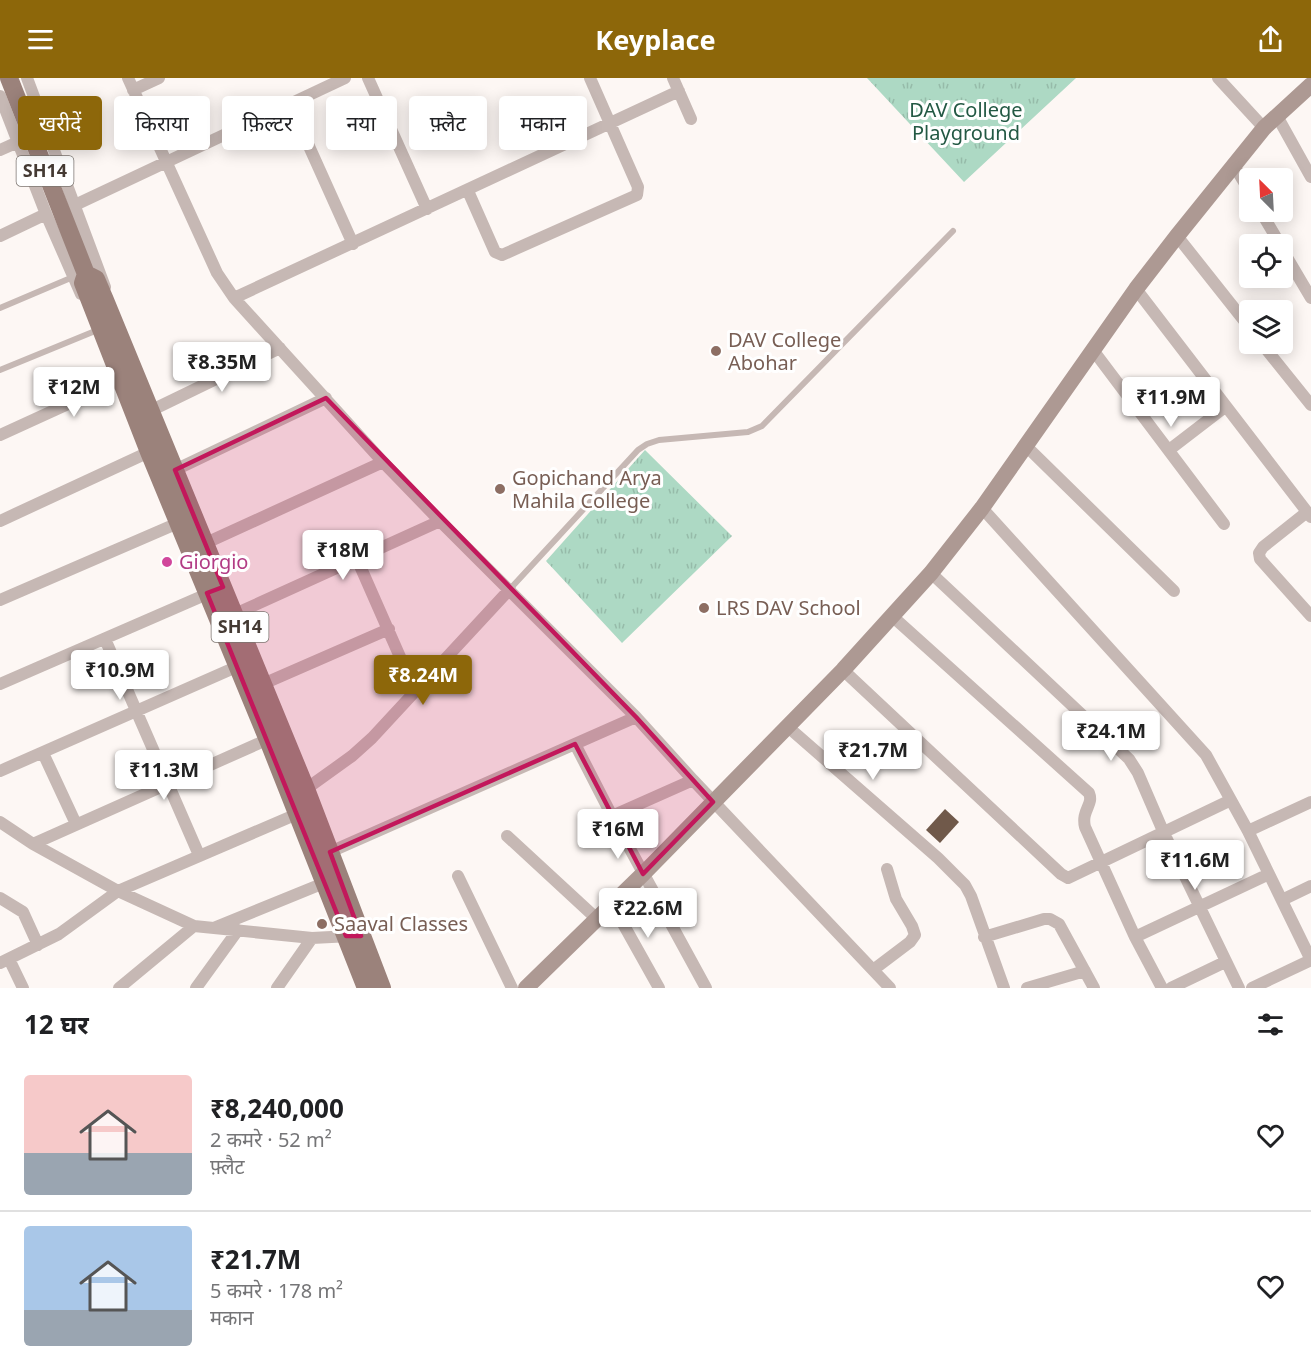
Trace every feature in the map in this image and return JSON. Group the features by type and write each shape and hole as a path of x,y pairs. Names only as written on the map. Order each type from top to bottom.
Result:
{"main road":[{"name":"SH14","path":"9,78 80,271 96,279 98,303 127,377 149,452 187,519 206,543 215,590 235,614 245,663 263,684 275,736 306,789 305,811 330,852 366,988"},
{"name":"SH14","path":"127,377 150,411 175,470 187,519 305,811 324,883 382,988"}],"street":[{"path":"27,78 103,276 98,303"},
{"path":"128,78 217,273 234,298 383,462 636,717 712,802 890,988"},
{"path":"133,90 159,78"},
{"path":"307,96 345,78"},
{"path":"368,78 427,209"},
{"path":"468,191 495,252 502,255 634,196 639,191 638,187 590,78"},
{"path":"673,78 692,119"},
{"path":"1218,78 1264,128"},
{"path":"526,988 643,874 788,727 932,573 982,508 1136,289 1177,236 1264,128 1311,85"},
{"path":"234,298 679,91"},
{"path":"0,96 18,142 0,150"},
{"path":"1277,116 1311,177"},
{"path":"75,205 222,136"},
{"path":"21,150 46,214 80,271"},
{"path":"310,150 352,244"},
{"path":"1233,164 1239,174"},
{"path":"0,236 46,214"},
{"path":"1177,236 1239,314"},
{"path":"1293,268 1311,298"},
{"path":"1136,289 1309,515 1263,547 1259,553 1260,559 1311,616"},
{"path":"150,411 280,348"},
{"path":"1093,350 1224,524"},
{"path":"1270,354 1311,405"},
{"path":"0,435 127,377"},
{"path":"175,470 326,398"},
{"path":"1169,450 1225,407"},
{"path":"1026,446 1174,591"},
{"path":"0,521 149,452"},
{"path":"206,543 383,462"},
{"path":"982,508 1201,748 1231,800 1311,960 1252,988"},
{"path":"0,600 187,519"},
{"path":"235,614 440,521"},
{"path":"357,559 415,692"},
{"path":"932,573 1129,759 1138,772 1163,831 1239,988"},
{"path":"306,789 352,756 372,738 510,589"},
{"path":"0,684 215,590"},
{"path":"892,616 1089,793 1090,801 1083,813 1083,819 1135,937 1162,988"},
{"path":"263,684 389,630"},
{"path":"105,639 199,855"},
{"path":"0,771 245,663"},
{"path":"843,670 1065,877 1072,877 1101,864 1163,831 1231,800"},
{"path":"330,852 636,717"},
{"path":"788,727 938,858 965,885 1004,988"},
{"path":"33,844 275,736"},
{"path":"575,744 706,988"},
{"path":"43,753 76,824"},
{"path":"612,816 693,780"},
{"path":"1248,831 1311,802"},
{"path":"23,988 4,961 59,934 118,891 305,811"},
{"path":"0,822 33,844 118,891 194,926 312,938 354,936"},
{"path":"507,836 597,919"},
{"path":"873,970 915,936 912,926 896,899 887,869"},
{"path":"1135,937 1269,874"},
{"path":"458,876 512,988"},
{"path":"212,928 324,883"},
{"path":"1282,900 1311,886"},
{"path":"0,898 23,912 38,945"},
{"path":"612,904 659,988"},
{"path":"984,937 1050,919 1059,924 1094,988"},
{"path":"119,988 194,926"},
{"path":"196,988 238,930"},
{"path":"277,988 312,938"},
{"path":"1171,988 1225,962"},
{"path":"1027,988 1085,971"}],"lane":[{"path":"510,589 638,450 647,444 658,440 748,432 762,426 953,231"},
{"path":"0,308 80,271"},
{"path":"0,370 108,326"}],"highlighted area":[{"path":"326,398 636,717 713,802 643,874 575,744 330,852 361,936 346,936 207,593 223,587 175,470"}],"green space":[{"name":"DAV College Playground","path":"867,78 1076,78 964,182"},
{"path":"645,450 732,536 622,643 546,561"}],"building":[{"path":"945,809 959,822 940,843 926,830"}],"place":[{"name":"DAV College Abohar","path":"716,351"},
{"name":"Gopichand Arya Mahila College","path":"500,489"},
{"name":"Giorgio","path":"167,562"},
{"name":"LRS DAV School","path":"704,608"},
{"name":"Saaval Classes","path":"322,924"}]}
